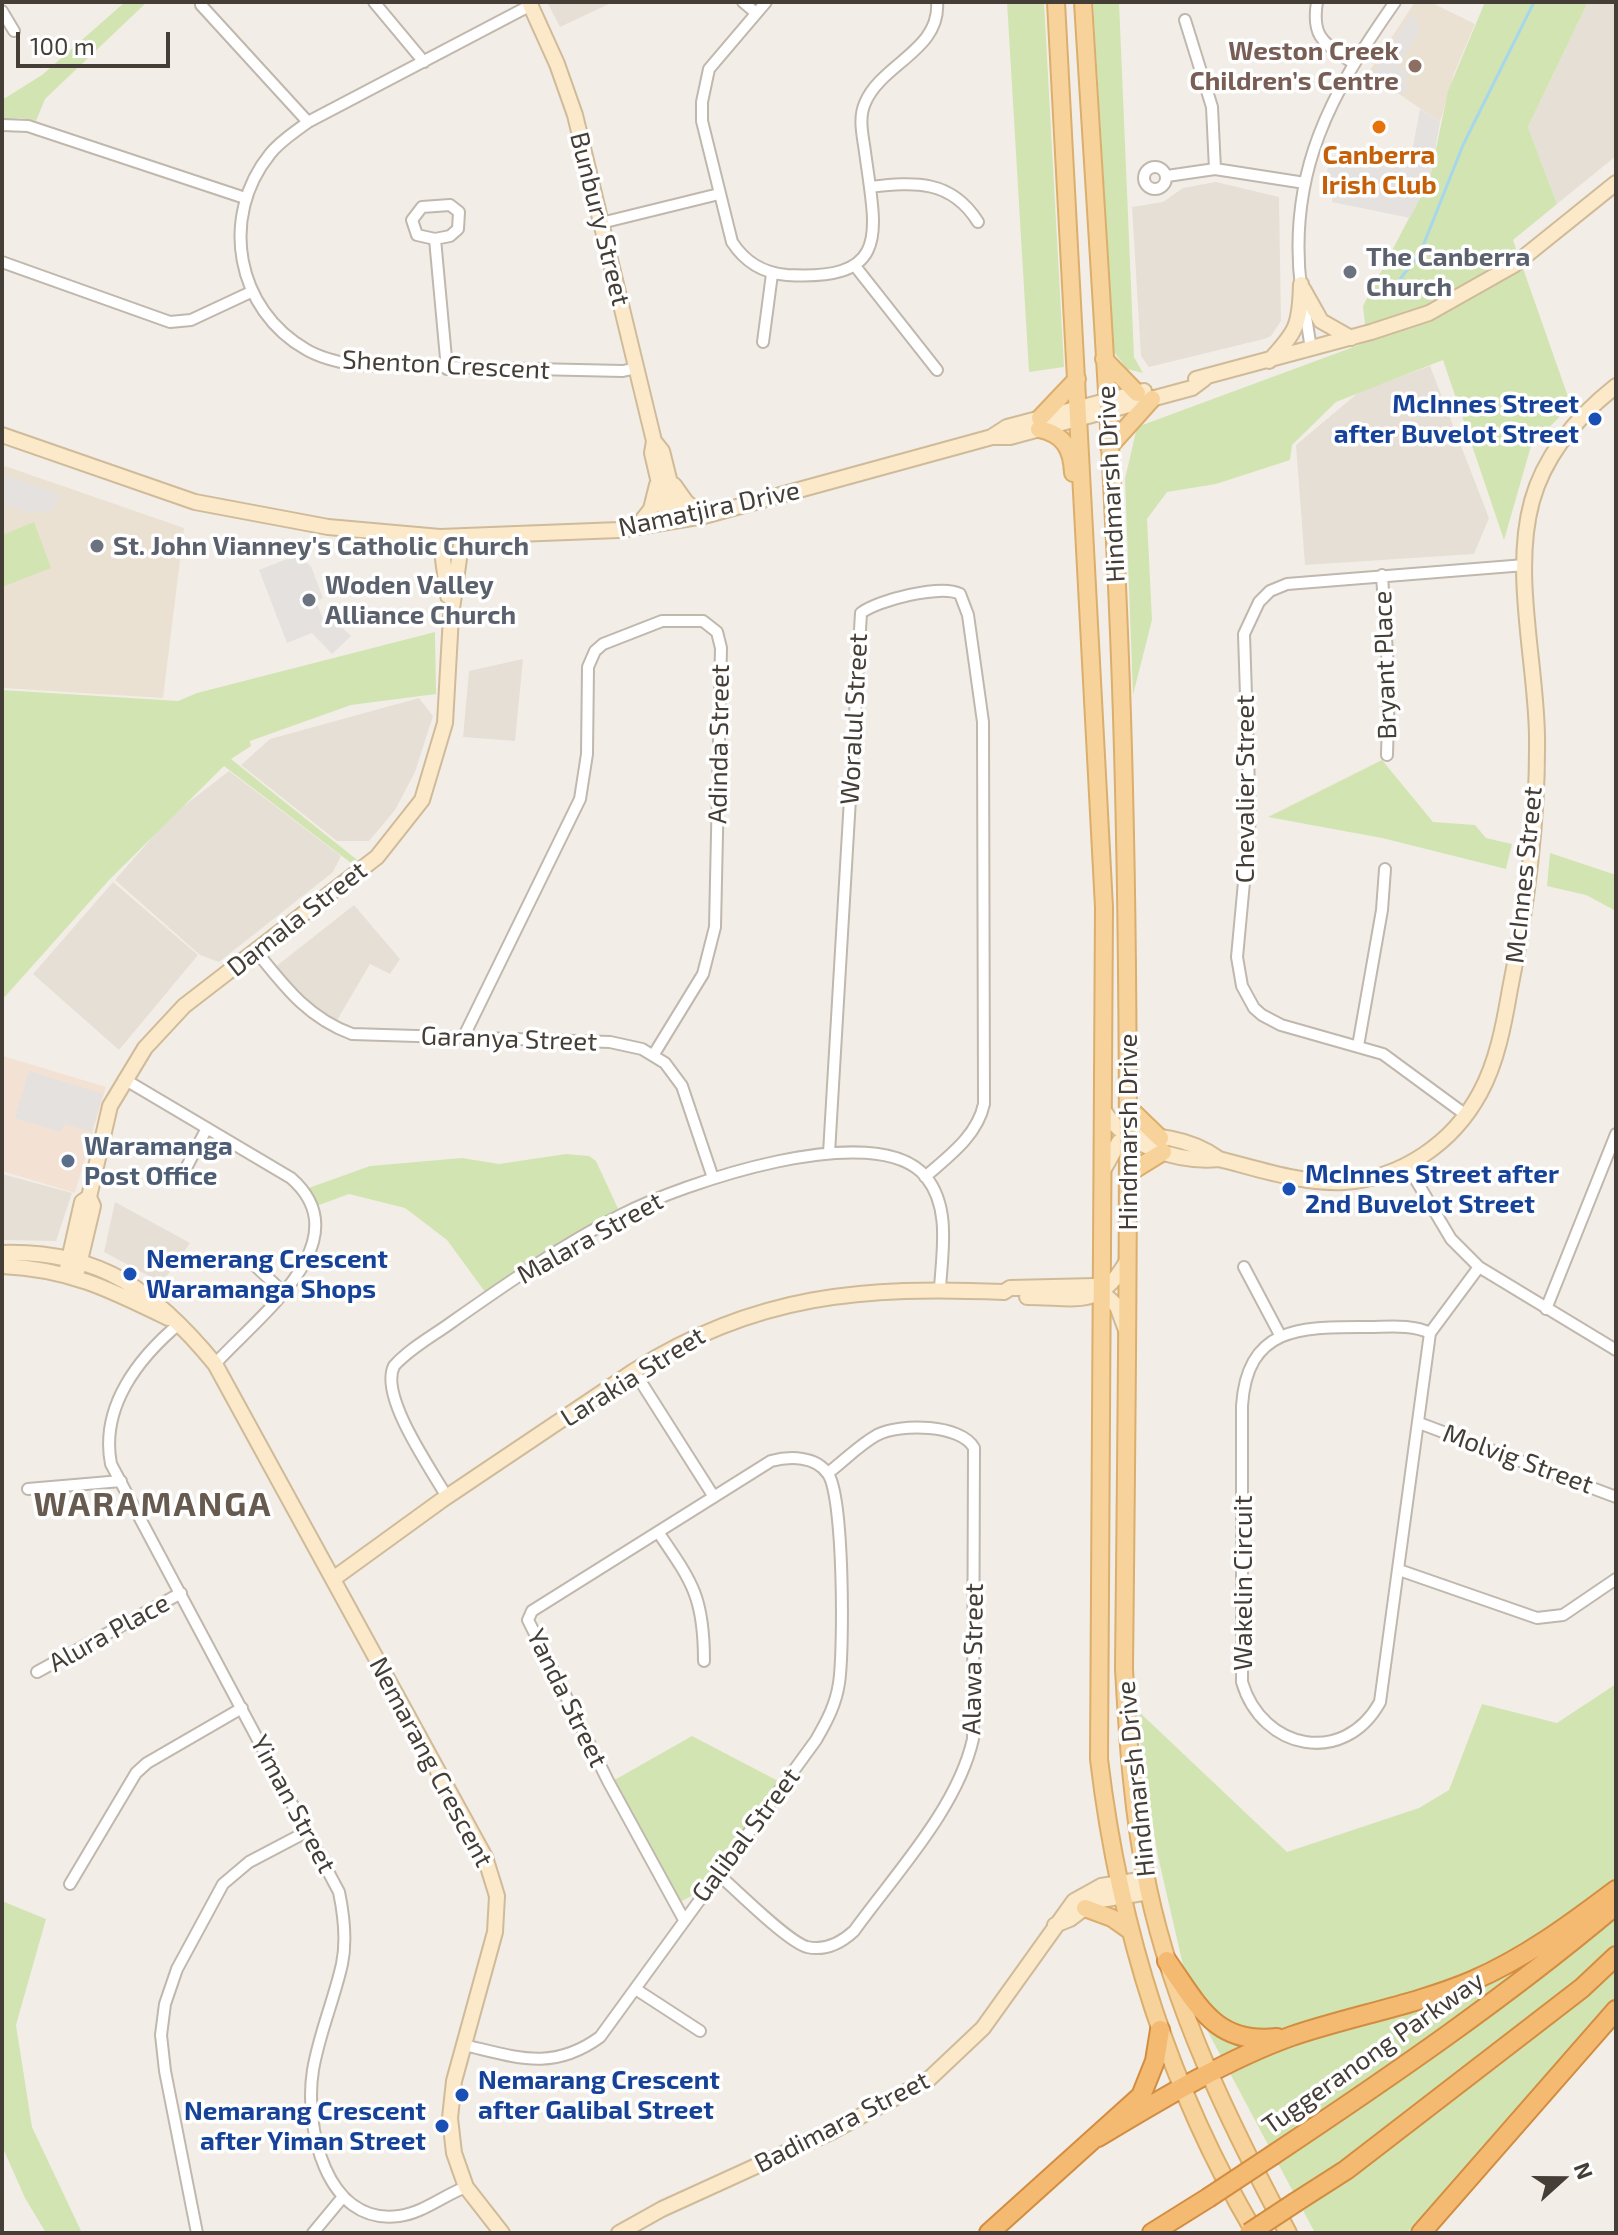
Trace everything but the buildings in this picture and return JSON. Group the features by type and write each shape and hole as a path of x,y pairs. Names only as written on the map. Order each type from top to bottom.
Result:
{"highway":[{"path":"1098,2137 1211,2075 1291,2037 1470,1982 1525,1954 1616,1890"},
{"name":"Tuggeranong Parkway","path":"1152,2233 1273,2155 1449,2032 1616,1905"},
{"path":"1252,2233 1358,2161 1582,1988 1616,1956"},
{"path":"1167,1961 1200,2007 1228,2034 1250,2039 1291,2037"},
{"path":"1421,2233 1616,2010"},
{"path":"989,2233 1141,2096 1155,2061 1160,2030"}],"main road":[{"name":"Hindmarsh Drive","path":"1056,2 1104,907 1105,1168 1099,1759 1118,1889 1160,2030 1183,2090 1252,2233"},
{"name":"Hindmarsh Drive","path":"1083,2 1107,406 1124,785 1129,1108 1124,1669 1129,1756 1147,1886 1167,1961 1211,2075 1288,2233"},
{"path":"1104,359 1144,396 1109,447"},
{"path":"1077,379 1039,424 1064,440 1072,457 1075,522 1086,535"},
{"path":"1129,1108 1162,1145 1129,1173"},
{"path":"1085,1908 1112,1918 1129,1930"}],"street":[{"path":"374,2 424,62"},
{"path":"743,2 756,13"},
{"path":"766,2 719,54 705,85 702,121 732,242 741,256 772,274 824,277 855,266 872,239 870,187 861,125 865,103 873,90 927,37 938,14 937,2"},
{"path":"1317,2 1315,29 1323,41 1353,63"},
{"path":"1269,361 1292,337 1300,322 1300,215 1305,183 1330,106 1353,63 1395,2"},
{"name":"Shenton Crescent","path":"530,3 308,122 270,153 245,198 241,254 251,292 281,332 321,357 354,365 623,371 636,368"},
{"name":"Bunbury Street","path":"530,3 575,115 654,441 652,453 662,477 673,521"},
{"path":"201,5 308,122"},
{"path":"2,11 14,31"},
{"path":"1185,20 1212,107 1215,169"},
{"path":"2,125 28,126 245,198"},
{"path":"1167,176 1215,169 1305,183"},
{"path":"870,187 907,181 926,183 969,207 978,222"},
{"name":"Namatjira Drive","path":"2,435 195,502 328,527 462,537 637,527 704,516 1144,396 1190,379 1204,379 1269,361 1429,313 1514,265 1616,183"},
{"path":"601,223 719,194"},
{"path":"450,205 459,212 458,229 450,236 435,239 417,235 412,225 414,214 422,207 450,205"},
{"path":"435,239 447,369"},
{"path":"2,262 170,322 191,320 251,292"},
{"path":"855,266 937,370"},
{"path":"763,342 772,274"},
{"path":"1301,284 1321,321 1351,338"},
{"path":"1301,284 1311,349"},
{"name":"McInnes Street","path":"1104,1111 1112,1123 1129,1137 1162,1145 1203,1161 1219,1159 1315,1181 1354,1180 1407,1165 1440,1143 1466,1115 1486,1081 1499,1041 1529,877 1537,736 1524,537 1540,478 1561,439 1616,386"},
{"path":"637,527 656,497 662,477 704,516"},
{"name":"Damala Street","path":"440,537 451,616"},
{"name":"Damala Street","path":"73,1267 93,1206 89,1197 110,1106 124,1079 170,1019 362,870 409,821 422,800 440,746 449,669 451,616 462,537"},
{"name":"Chevalier Street","path":"1466,1115 1401,1065 1358,1046 1281,1025 1262,1015 1249,1001 1242,986 1237,957 1250,818 1243,646 1250,615 1270,591 1301,581 1525,565"},
{"name":"Bryant Place","path":"1382,575 1389,684 1387,755"},
{"name":"Woralul Street","path":"829,1153 861,613 883,601 948,590 960,594 968,615 983,722 984,1104 976,1126 966,1139 925,1177"},
{"name":"Adinda Street","path":"463,1038 580,799 587,754 590,658 603,644 662,621 703,621 717,632 721,648 715,927 703,974 654,1054"},
{"path":"1358,1046 1382,910 1385,869"},
{"name":"Garanya Street","path":"256,951 295,999 325,1024 352,1034 610,1042 654,1054"},
{"path":"654,1054 682,1086 713,1178"},
{"path":"124,1079 291,1178 303,1190 315,1225 315,1243 308,1261 215,1364"},
{"path":"185,1170 207,1128"},
{"path":"1546,1309 1616,1134"},
{"path":"1105,1168 1119,1142 1129,1137"},
{"name":"Malara Street","path":"447,1497 397,1408 390,1386 394,1366 488,1296 621,1215 713,1178 829,1153 889,1154 905,1160 925,1177"},
{"path":"1407,1165 1451,1239 1479,1267 1616,1350"},
{"path":"925,1177 943,1217 940,1289"},
{"name":"Nemarang Crescent","path":"2,1253 119,1276 156,1300 215,1364 485,1857 497,1896 495,1932 454,2081 450,2118 454,2153 466,2187 502,2233"},
{"path":"248,1259 283,1292"},
{"path":"1128,1259 1111,1287 1103,1292 1117,1306 1128,1334"},
{"name":"Nemarang Crescent","path":"2,1266 73,1267"},
{"path":"1244,1267 1280,1335 1309,1328 1339,1327 1413,1328 1430,1333"},
{"name":"Wakelin Circuit","path":"1280,1335 1253,1360 1245,1378 1242,1406 1241,1669 1246,1693 1264,1722 1292,1739 1315,1743 1338,1739 1365,1722 1383,1692 1430,1333 1479,1267"},
{"name":"Larakia Street","path":"331,1575 634,1371 699,1334 765,1310 821,1297 940,1289 1028,1292 1095,1286 1103,1292"},
{"name":"Yiman Street","path":"180,1323 130,1379 114,1405 108,1430 109,1453 121,1481 336,1884 343,1913 342,1963 311,2084 321,2153 330,2180 342,2198"},
{"path":"634,1371 714,1497"},
{"name":"Molvig Street","path":"1419,1423 1616,1497"},
{"name":"Alawa Street","path":"718,1874 805,1947 827,1947 844,1940 956,1790 968,1762 973,1739 974,1448 964,1434 953,1430 888,1430 828,1473"},
{"name":"Yanda Street","path":"683,1918 608,1781 528,1620 532,1611 771,1461 786,1457 806,1460 828,1473"},
{"name":"Galibal Street","path":"464,2045 522,2060 567,2055 600,2037 637,1990 683,1918 816,1740 835,1700 840,1669 839,1503 828,1473"},
{"path":"28,1489 121,1481"},
{"path":"658,1532 692,1581 700,1602 704,1661"},
{"path":"1399,1570 1537,1618 1563,1615 1616,1579"},
{"name":"Alura Place","path":"37,1672 181,1593"},
{"path":"70,1884 136,1773 147,1763 242,1708"},
{"path":"197,2233 165,2071 161,2035 165,2004 177,1969 223,1884 249,1862 308,1831"},
{"name":"Badimara Street","path":"619,2233 662,2209 831,2132 928,2080 983,2028 1074,1901 1101,1886 1118,1889 1147,1886"},
{"name":"Badimara Street","path":"1055,1925 1118,1889"},
{"path":"637,1990 700,2031"},
{"path":"313,2233 342,2198 373,2214 399,2216 466,2187"}],"shaded area":[{"path":"547,2 613,2 560,27"},
{"name":"Weston Creek Children’s Centre","path":"1415,2 1430,2 1475,24 1454,74 1440,122 1368,73"},
{"path":"1588,2 1616,2 1616,156 1557,204 1528,127"},
{"path":"1410,15 1417,19 1419,31 1399,66 1409,73 1404,83 1409,84 1403,95 1373,73"},
{"path":"1420,109 1440,122 1430,178 1410,218 1332,202 1333,193 1323,191 1329,162 1348,161 1349,152 1410,163"},
{"path":"1216,182 1279,197 1281,321 1271,336 1264,339 1149,367 1141,356 1132,207 1163,202 1183,188"},
{"path":"1430,366 1489,518 1474,554 1305,565 1296,445 1359,392"},
{"path":"2,465 184,528 163,698 2,688"},
{"path":"2,474 60,494 54,510 30,513 2,503"},
{"path":"297,555 311,566 323,598 316,602 323,619 329,624 334,620 351,636 332,654 312,633 287,643 259,570"},
{"path":"523,659 515,741 463,737 469,671"},
{"path":"419,698 433,716 415,772 395,810 369,841 337,841 241,765 270,739"},
{"path":"229,771 341,856 333,872 219,962 200,955 115,880 171,816"},
{"path":"113,882 198,955 119,1050 33,974"},
{"path":"354,905 400,959 390,974 370,964 336,1022 305,999 274,968"},
{"path":"3,1056 106,1087 75,1193 2,1171"},
{"path":"29,1071 103,1094 91,1132 64,1124 61,1132 15,1118"},
{"path":"2,1174 72,1193 56,1241 2,1240"},
{"path":"115,1202 190,1243 162,1283 104,1252"}],"green space":[{"path":"125,2 147,2 45,99 36,121 21,118 2,120 2,100 42,75"},
{"path":"1007,2 1044,2 1064,367 1029,372"},
{"path":"1093,2 1119,2 1134,357 1143,373 1127,369 1114,352"},
{"path":"1485,2 1588,2 1528,127 1557,204 1513,240 1571,405 1531,446 1504,540 1443,360 1336,402 1292,445 1290,460 1216,484 1167,492 1147,519 1152,620 1133,695 1125,479 1137,427 1367,342 1363,306 1430,178 1448,91"},
{"path":"34,522 51,568 2,587 2,535"},
{"path":"435,632 436,694 351,705 250,741 251,746 231,759 361,863 355,866 224,766 110,879 2,1000 2,690 178,701 197,693"},
{"path":"1382,760 1433,822 1475,825 1486,838 1512,844 1506,869 1382,838 1268,817"},
{"path":"1550,853 1616,875 1616,911 1586,895 1547,886"},
{"path":"566,1154 589,1156 596,1161 621,1215 488,1296 447,1240 405,1208 349,1194 311,1208 303,1190 370,1166 462,1158 499,1164"},
{"path":"1616,1684 1616,2002 1458,2188 1406,2233 1315,2233 1191,2000 1157,1852 1135,1708 1287,1852 1419,1808 1449,1790 1482,1704 1557,1723"},
{"path":"692,1736 784,1784 695,1894 682,1901 674,1896 611,1782"},
{"path":"2,1901 46,1919 16,2025 32,2127 82,2233 46,2233 25,2198 2,2146"}],"waterway":[{"path":"1398,282 1421,251 1463,145 1534,2"}],"place":[{"name":"Weston Creek Children’s Centre","path":"1415,66"},
{"name":"Canberra Irish Club","path":"1379,127"},
{"name":"The Canberra Church","path":"1350,272"},
{"name":"McInnes Street after Buvelot Street","path":"1595,419"},
{"name":"St. John Vianney's Catholic Church","path":"97,546"},
{"name":"Woden Valley Alliance Church","path":"309,600"},
{"name":"Waramanga Post Office","path":"68,1161"},
{"name":"McInnes Street after 2nd Buvelot Street","path":"1289,1189"},
{"name":"Nemerang Crescent Waramanga Shops","path":"130,1274"},
{"name":"Nemarang Crescent after Galibal Street","path":"462,2095"},
{"name":"Nemarang Crescent after Yiman Street","path":"442,2126"}],"district":[{"name":"WARAMANGA","path":"153,1505"}]}
